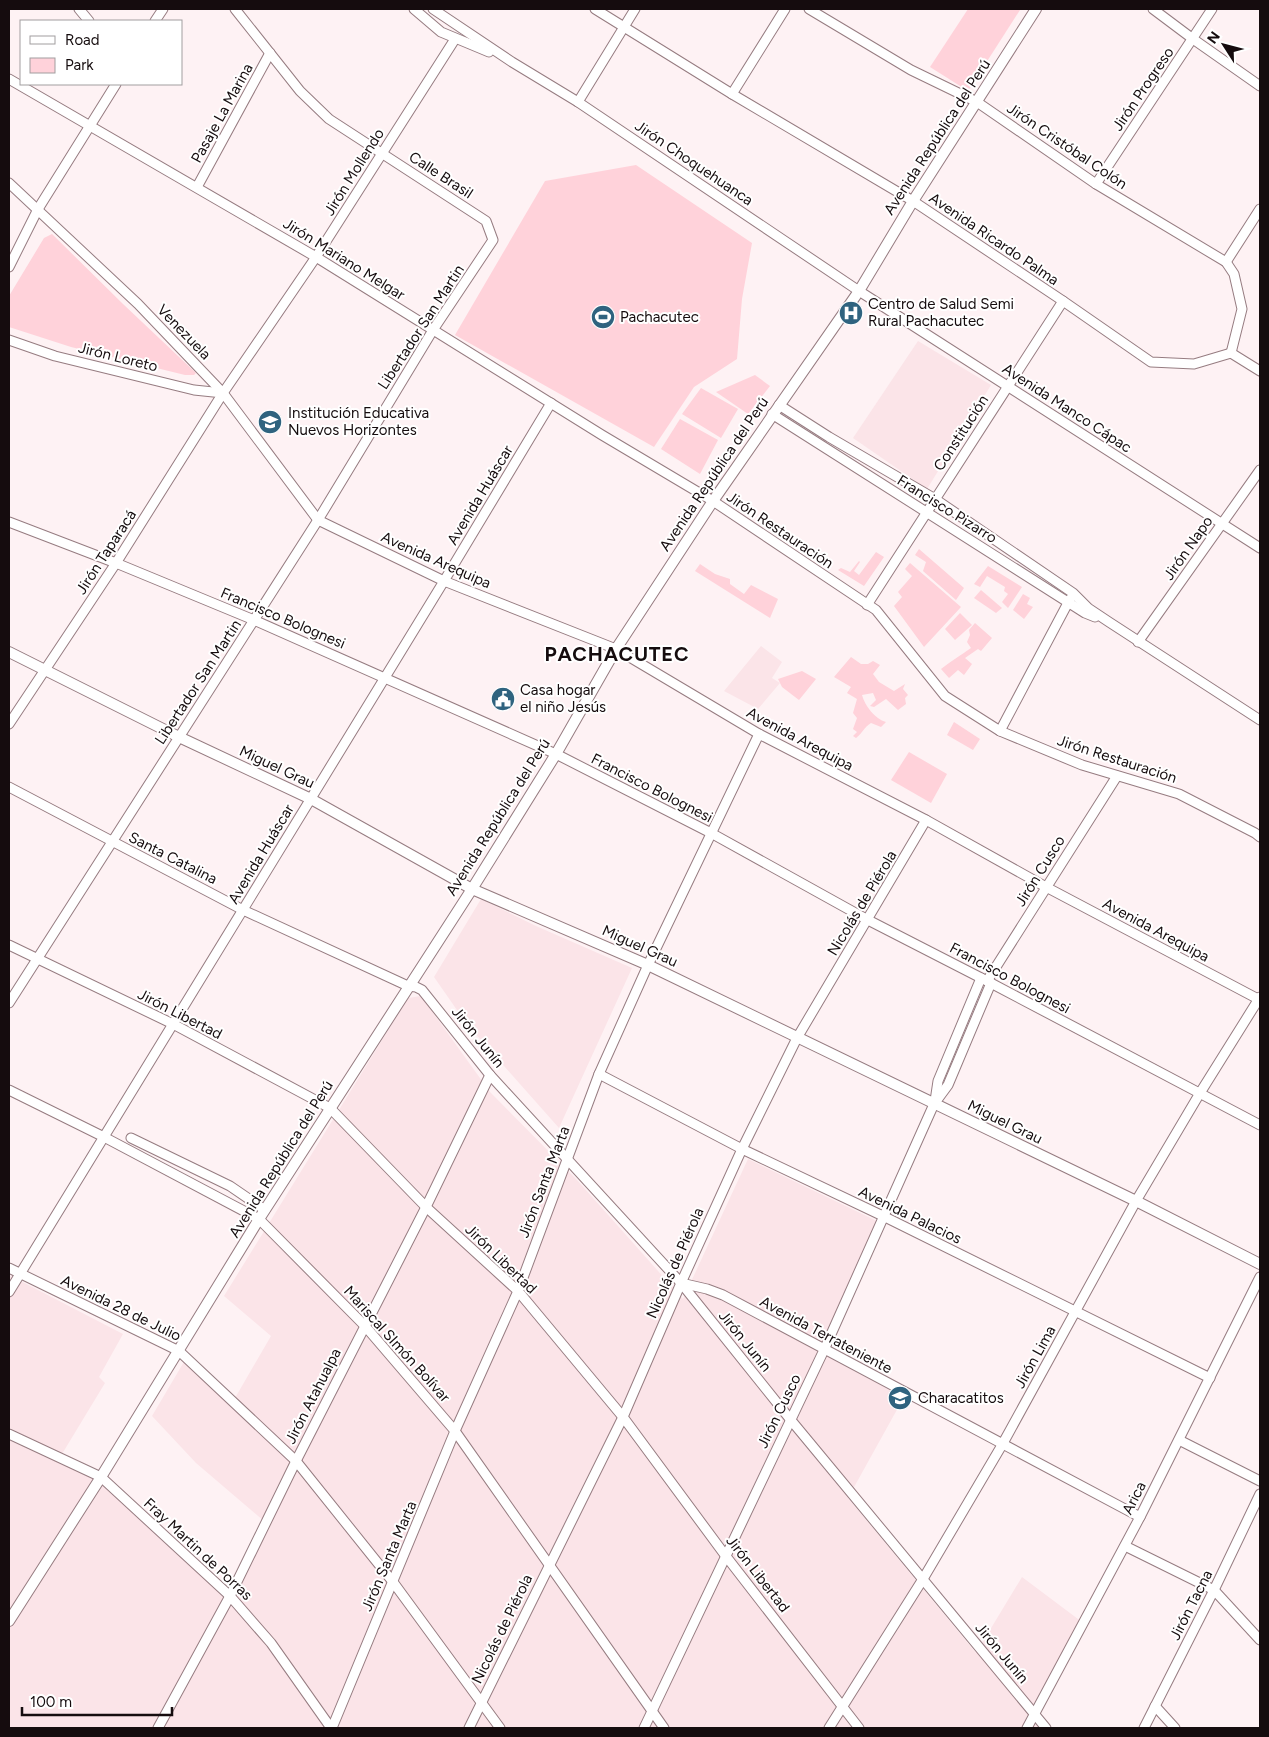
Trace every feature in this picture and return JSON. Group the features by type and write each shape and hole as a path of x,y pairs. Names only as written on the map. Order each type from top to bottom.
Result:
{"street":[{"path":"79,9 88,20"},
{"path":"156,20 163,9"},
{"name":"Calle Brasil","path":"235,9 300,91 329,119 486,221"},
{"name":"Jirón Choquehuanca","path":"414,9 441,32 512,62"},
{"name":"Jirón Choquehuanca","path":"433,9 512,62 578,102 859,291"},
{"name":"Avenida Ricardo Palma","path":"595,9 732,94 913,202 1063,301 1151,362 1194,364 1231,353"},
{"path":"578,102 635,9"},
{"path":"732,94 785,9"},
{"name":"Jirón Cristóbal Colón","path":"809,9 911,70 977,102 1096,184 1226,262"},
{"name":"Avenida República del Perú","path":"9,1621 101,1477 262,1215 472,889 556,754 616,649 772,414 859,291 913,202 1036,9"},
{"path":"1153,9 1260,86"},
{"name":"Jirón Progreso","path":"1096,184 1212,9"},
{"name":"Jirón Mollendo","path":"223,393 316,257 455,39"},
{"name":"Pasaje La Marina","path":"197,187 270,53"},
{"name":"Jirón Mariano Melgar","path":"9,79 316,257 713,501"},
{"path":"9,267 38,209 115,85"},
{"name":"Venezuela","path":"9,183 138,304 223,393 318,520"},
{"path":"1260,209 1226,262 1234,274 1242,309 1231,353 1260,372"},
{"name":"Libertador San Martin","path":"9,1003 318,520 433,330 493,240 486,221"},
{"name":"Avenida Manco Cápac","path":"859,291 1260,548"},
{"name":"Constitución","path":"867,605 1063,301"},
{"name":"Jirón Loreto","path":"9,340 55,356 194,390 223,393"},
{"name":"Jirón Taparacá","path":"9,724 116,563 223,393"},
{"name":"Avenida Huáscar","path":"9,1292 551,403"},
{"name":"Francisco Pizarro","path":"779,405 829,437 935,499 1073,593 1088,608 1260,720"},
{"name":"Francisco Pizarro","path":"772,414 1085,613 1109,622"},
{"name":"Jirón Napo","path":"1138,642 1260,470"},
{"name":"Jirón Restauración","path":"713,501 876,610 944,696 1000,731 1082,765 1179,794 1258,835"},
{"name":"Avenida Arequipa","path":"318,520 444,581 616,649 759,734 926,820 1046,888 1260,999"},
{"name":"Francisco Bolognesi","path":"9,522 116,563 254,620 556,754 710,833 868,920 986,980 1260,1125"},
{"path":"1000,731 1073,593"},
{"name":"Miguel Grau","path":"9,652 179,737 311,799 472,889 648,965 1136,1201 1260,1264"},
{"name":"Jirón Santa Marta","path":"332,1728 455,1431 518,1291 599,1074 710,833 759,734"},
{"name":"Jirón Cusco","path":"644,1728 824,1350 934,1104 938,1081 986,980 1117,776"},
{"name":"Santa Catalina","path":"9,788 243,910 408,986"},
{"name":"Nicolás de Piérola","path":"468,1728 623,1418 742,1148 798,1038 926,820"},
{"path":"1258,835 1260,825"},
{"name":"Jirón Libertad","path":"9,945 173,1024 330,1108 426,1207 518,1291 623,1418 725,1555 859,1728"},
{"name":"Jirón Junín","path":"408,986 422,990 490,1075 681,1283 790,1419 1046,1728"},
{"name":"Jirón Lima","path":"829,1728 922,1579 1002,1445 1136,1201 1200,1093 1260,999"},
{"name":"Avenida Palacios","path":"599,1074 742,1148 1210,1378"},
{"name":"Jirón Atahualpa","path":"158,1728 230,1596 296,1461 426,1207 490,1075"},
{"name":"Mariscal SImón Bolívar","path":"9,1090 262,1215 365,1326 455,1431 664,1728"},
{"path":"131,1138 230,1186 262,1215"},
{"name":"Avenida 28 de Julio","path":"9,1268 179,1350 296,1461 393,1582 500,1728"},
{"name":"Arica","path":"1027,1728 1140,1517 1260,1277"},
{"name":"Avenida Terrateniente","path":"681,1283 716,1291 1140,1517"},
{"name":"Fray Martin de Porras","path":"9,1434 101,1477 230,1596 271,1643 332,1728"},
{"path":"1179,1440 1260,1482"},
{"name":"Jirón Tacna","path":"1144,1728 1260,1494"},
{"path":"1125,1546 1214,1590 1260,1640"},
{"path":"1155,1706 1175,1728"}],"shaded area":[{"path":"918,341 991,385 927,489 853,438"},
{"path":"761,646 782,662 772,678 780,683 758,709 724,691"},
{"path":"481,899 536,926 632,968 559,1128 466,1023 434,977"},
{"path":"421,996 490,1092 577,1180 683,1299 748,1159 879,1222 827,1355 904,1397 848,1498 976,1653 1022,1577 1082,1622 1030,1716 1040,1728 9,1728 9,1275 123,1334 99,1377 105,1383 62,1454 105,1485 228,1591 264,1521 196,1463 152,1416 188,1355 235,1398 271,1336 224,1296 408,998"}],"green space":[{"path":"968,9 1020,10 968,91 930,67"},
{"name":"Pachacutec","path":"636,165 752,243 742,299 737,359 694,387 654,447 455,335 545,181"},
{"path":"52,234 196,373 194,375 185,375 71,347 9,327 9,296 44,238"},
{"path":"755,375 770,386 748,414 716,392"},
{"path":"701,388 738,409 721,438 682,414"},
{"path":"680,419 718,440 700,474 661,449"},
{"path":"919,549 964,588 956,600 923,571 926,562 915,555"},
{"path":"876,552 884,557 864,586 838,570 841,568 850,572 859,561 854,571 859,575"},
{"path":"910,563 961,607 924,647 894,606 902,597 898,592 912,576 905,569"},
{"path":"700,564 715,574 730,579 730,584 744,594 751,585 778,599 770,618 695,571"},
{"path":"988,566 1022,587 1008,608 1002,602 1008,594 1004,591 1005,587 987,576 980,587 974,584"},
{"path":"981,590 1002,608 996,613 974,598"},
{"path":"1023,594 1030,598 1027,604 1033,607 1024,619 1013,610"},
{"path":"960,613 972,625 955,640 945,629"},
{"path":"975,623 992,638 981,651 978,649 965,658 972,664 964,675 958,670 949,678 941,669 971,648 967,642 970,635 969,630"},
{"path":"851,657 861,664 868,664 873,661 880,665 873,674 879,682 894,691 905,684 903,689 908,695 905,698 906,704 898,710 886,699 874,707 870,706 876,700 873,693 862,695 871,712 886,722 881,727 871,723 856,738 853,736 857,732 853,729 857,718 853,713 857,699 847,693 851,687 834,677"},
{"path":"802,671 816,679 799,700 782,687 778,679"},
{"path":"954,722 980,739 973,750 947,735"},
{"path":"909,752 947,774 931,803 891,780"}],"place":[{"name":"Centro de Salud Semi Rural Pachacutec","path":"851,313"},
{"name":"Pachacutec","path":"603,317"},
{"name":"Institución Educativa Nuevos Horizontes","path":"270,422"},
{"name":"Casa hogar el niño Jesús","path":"503,699"},
{"name":"Characatitos","path":"900,1398"}],"district":[{"name":"PACHACUTEC","path":"617,654"}]}
